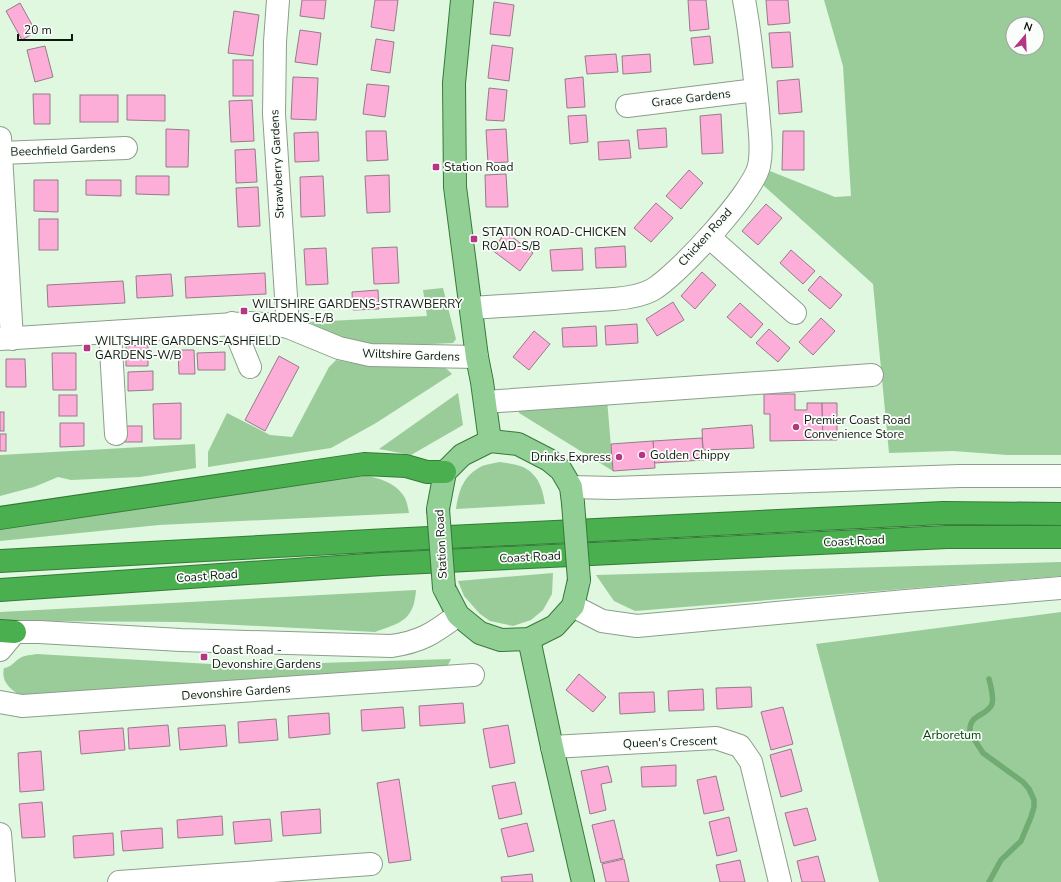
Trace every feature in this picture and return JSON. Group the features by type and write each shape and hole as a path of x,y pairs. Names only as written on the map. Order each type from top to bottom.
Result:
{"highway":[{"path":"0,518 364,464 406,466 427,472 445,472"},
{"name":"Coast Road","path":"0,561 388,540 927,514 1061,514"},
{"name":"Coast Road","path":"0,590 406,563 947,537 1061,537"}],"main road":[{"path":"462,0 454,83 455,187 477,357 490,441"},
{"path":"445,472 462,455 490,441 518,444 550,460 561,470 572,495 579,580 573,606"},
{"name":"Station Road","path":"445,472 438,509 444,588 458,615 480,633 501,640 529,639 555,626 573,606"},
{"path":"529,639 583,882"}],"street":[{"name":"Strawberry Gardens","path":"278,0 275,49 274,114 288,327"},
{"name":"Chicken Road","path":"471,308 629,298 640,295 652,290 663,282 710,237 747,189 759,168 761,145 756,90 744,0"},
{"name":"Grace Gardens","path":"627,106 756,90"},
{"path":"0,138 6,339"},
{"name":"Beechfield Gardens","path":"0,153 126,148"},
{"path":"710,237 795,313"},
{"name":"Wiltshire Gardens","path":"6,339 232,323 263,323 288,327 339,348 360,354 477,357"},
{"path":"232,323 250,367"},
{"path":"110,332 116,434"},
{"path":"485,402 872,375"},
{"path":"572,495 621,487 960,476 1061,476"},
{"path":"573,606 602,621 637,626 906,600 1061,588"},
{"path":"0,650 8,632 39,632 181,640 391,646 404,645 432,634 458,615"},
{"name":"Devonshire Gardens","path":"0,702 22,706 473,674"},
{"name":"Queen's Crescent","path":"552,747 716,738 740,746 751,762 780,882"},
{"path":"0,834 4,882"},
{"path":"119,882 332,875 371,864"}],"green space":[{"path":"824,0 1061,0 1061,455 1007,455 953,451 889,453 873,284 763,185 770,171 835,197 851,196 843,66"},
{"path":"443,288 456,339 453,343 371,347 343,341 309,322 427,316 423,290"},
{"path":"336,360 375,367 440,366 447,369 452,374 376,423 331,448 208,467 208,452 227,413 270,435 292,437 329,367"},
{"path":"458,393 463,425 411,455 379,449"},
{"path":"607,399 613,471 519,413 518,404"},
{"path":"195,444 196,468 140,477 71,480 58,477 34,487 0,496 0,455"},
{"path":"500,462 520,466 528,470 539,482 545,504 456,509 463,484 470,474 482,466"},
{"path":"355,473 383,480 396,487 405,498 409,513 159,525 0,541 0,529"},
{"path":"1061,562 1061,576 635,611 614,601 596,575"},
{"path":"553,573 552,594 543,610 531,620 513,626 490,621 480,614 464,596 458,581"},
{"path":"416,590 415,600 409,614 399,623 375,632 180,622 28,621 0,625 0,612"},
{"name":"Arboretum","path":"1061,612 1061,882 879,882 816,644"},
{"path":"37,654 252,665 451,659 445,671 27,698 13,691 6,683 3,674 4,668 10,666 22,657"}],"building":[{"path":"302,0 326,0 324,19 300,16"},
{"path":"375,0 398,0 394,31 371,27"},
{"path":"688,0 706,0 709,29 690,31"},
{"path":"766,0 788,0 790,23 768,25"},
{"path":"494,2 514,5 510,36 490,34"},
{"path":"20,3 36,32 22,40 6,11"},
{"path":"234,11 259,15 253,56 228,53"},
{"path":"300,30 321,33 317,65 295,62"},
{"path":"790,32 793,67 772,68 769,33"},
{"path":"710,36 713,63 694,65 691,38"},
{"path":"376,39 394,42 390,73 371,70"},
{"path":"492,45 513,48 509,81 488,78"},
{"path":"45,46 53,77 35,82 27,50"},
{"path":"616,54 618,72 587,74 585,56"},
{"path":"650,54 651,72 623,74 622,56"},
{"path":"233,60 253,60 253,96 233,96"},
{"path":"293,77 318,78 316,120 291,119"},
{"path":"583,77 585,107 567,108 565,79"},
{"path":"799,79 802,112 779,114 777,81"},
{"path":"367,84 389,86 385,117 363,114"},
{"path":"489,88 507,90 504,121 486,120"},
{"path":"33,94 50,94 50,124 34,124"},
{"path":"80,95 118,95 118,122 80,122"},
{"path":"127,95 165,95 165,121 127,120"},
{"path":"252,100 254,141 231,142 229,101"},
{"path":"721,114 723,153 702,154 700,116"},
{"path":"586,115 588,142 570,144 568,116"},
{"path":"666,128 667,147 639,149 637,130"},
{"path":"166,129 189,130 188,167 166,167"},
{"path":"506,129 508,162 488,163 486,130"},
{"path":"366,131 386,131 388,160 367,161"},
{"path":"783,131 804,131 804,170 782,170"},
{"path":"318,132 319,161 295,162 294,133"},
{"path":"629,140 631,158 599,160 598,142"},
{"path":"255,149 257,182 236,183 235,150"},
{"path":"689,170 703,183 681,209 666,196"},
{"path":"506,174 508,207 486,207 485,175"},
{"path":"389,175 390,212 367,213 365,176"},
{"path":"136,176 169,176 169,195 136,194"},
{"path":"323,176 325,216 301,217 300,177"},
{"path":"34,180 58,180 58,212 34,211"},
{"path":"86,180 121,180 121,196 86,195"},
{"path":"258,187 260,226 238,227 236,188"},
{"path":"656,203 673,218 651,242 634,228"},
{"path":"766,204 782,218 758,245 742,231"},
{"path":"39,219 58,219 58,250 39,250"},
{"path":"506,232 533,253 520,271 492,250"},
{"path":"625,246 626,267 596,268 595,248"},
{"path":"397,247 399,283 374,284 372,248"},
{"path":"326,248 328,284 306,285 304,249"},
{"path":"582,248 583,270 552,271 550,250"},
{"path":"791,250 815,271 803,284 780,263"},
{"path":"702,272 716,285 695,309 681,296"},
{"path":"265,273 266,294 186,298 185,277"},
{"path":"171,274 173,296 137,298 136,276"},
{"path":"820,276 842,295 830,309 808,290"},
{"path":"123,281 125,303 48,307 47,285"},
{"path":"378,290 379,309 353,310 352,292"},
{"path":"673,302 684,320 657,336 646,319"},
{"path":"740,303 763,324 751,338 727,317"},
{"path":"821,318 835,331 813,355 799,342"},
{"path":"637,324 638,343 606,345 605,326"},
{"path":"596,326 597,346 563,347 562,328"},
{"path":"769,329 790,348 778,362 756,343"},
{"path":"534,331 550,344 529,370 513,357"},
{"path":"148,345 148,366 126,366 126,346"},
{"path":"178,350 194,350 195,374 179,374"},
{"path":"225,352 225,370 198,370 197,353"},
{"path":"52,353 76,353 76,390 53,390"},
{"path":"279,356 299,367 265,431 245,420"},
{"path":"6,359 25,359 26,387 6,387"},
{"path":"153,371 153,390 128,391 128,372"},
{"name":"Premier Coast Road Convenience Store","path":"764,394 795,394 795,410 807,410 807,403 822,403 823,440 770,441 770,414 764,414"},
{"path":"59,395 77,395 77,416 59,416"},
{"path":"181,403 181,439 154,439 153,404"},
{"path":"822,403 837,403 837,440 823,440"},
{"path":"0,412 4,412 4,431 0,431"},
{"path":"60,423 84,423 84,446 60,447"},
{"path":"752,425 754,448 703,450 702,429"},
{"path":"125,426 142,426 142,442 125,442"},
{"path":"0,434 6,434 6,451 0,451"},
{"path":"702,438 704,460 654,463 653,441"},
{"path":"653,441 655,468 613,471 611,444"},
{"path":"579,674 606,697 593,712 566,690"},
{"path":"751,687 752,707 717,709 716,688"},
{"path":"703,689 704,710 669,711 668,691"},
{"path":"654,692 655,712 620,714 619,693"},
{"path":"463,703 465,723 420,726 419,706"},
{"path":"403,707 405,728 362,731 361,710"},
{"path":"783,707 793,744 771,750 761,712"},
{"path":"329,713 330,734 289,738 288,716"},
{"path":"276,719 278,740 239,743 238,722"},
{"path":"168,725 170,746 129,749 128,728"},
{"path":"225,725 227,746 180,750 178,728"},
{"path":"508,725 515,763 490,768 483,729"},
{"path":"123,728 125,750 81,754 79,731"},
{"path":"791,749 802,791 781,797 770,755"},
{"path":"41,751 44,790 20,792 18,753"},
{"path":"676,765 676,786 642,787 641,767"},
{"path":"608,766 612,782 601,784 606,810 590,814 581,771"},
{"path":"716,776 724,810 704,814 697,780"},
{"path":"399,779 411,860 389,863 377,783"},
{"path":"515,782 522,814 499,819 492,786"},
{"path":"42,802 45,837 22,838 19,804"},
{"path":"807,808 816,840 794,846 785,813"},
{"path":"320,809 321,833 283,836 281,812"},
{"path":"222,816 223,835 178,838 177,820"},
{"path":"729,817 737,851 717,856 709,822"},
{"path":"270,819 272,841 235,844 233,822"},
{"path":"614,820 623,858 601,863 592,825"},
{"path":"527,823 534,851 508,857 501,829"},
{"path":"162,828 163,848 123,851 121,831"},
{"path":"113,833 114,855 74,858 73,836"},
{"path":"818,856 825,882 802,882 797,861"},
{"path":"624,859 629,882 606,882 602,864"},
{"path":"740,860 745,882 720,882 716,865"},
{"path":"532,874 533,882 502,882 501,877"}],"waterway":[{"path":"989,679 993,701 992,704 990,708 975,718 970,727 970,733 983,753 1023,782 1029,789 1034,800 1034,807 1021,841 1001,860 989,882"}],"place":[{"name":"Station Road","path":"436,167"},
{"name":"STATION ROAD-CHICKEN ROAD-S/B","path":"474,239"},
{"name":"WILTSHIRE GARDENS-STRAWBERRY GARDENS-E/B","path":"244,311"},
{"name":"WILTSHIRE GARDENS-ASHFIELD GARDENS-W/B","path":"87,348"},
{"name":"Premier Coast Road Convenience Store","path":"796,427"},
{"name":"Golden Chippy","path":"642,455"},
{"name":"Drinks Express","path":"619,457"},
{"name":"Coast Road - Devonshire Gardens","path":"204,657"}]}
